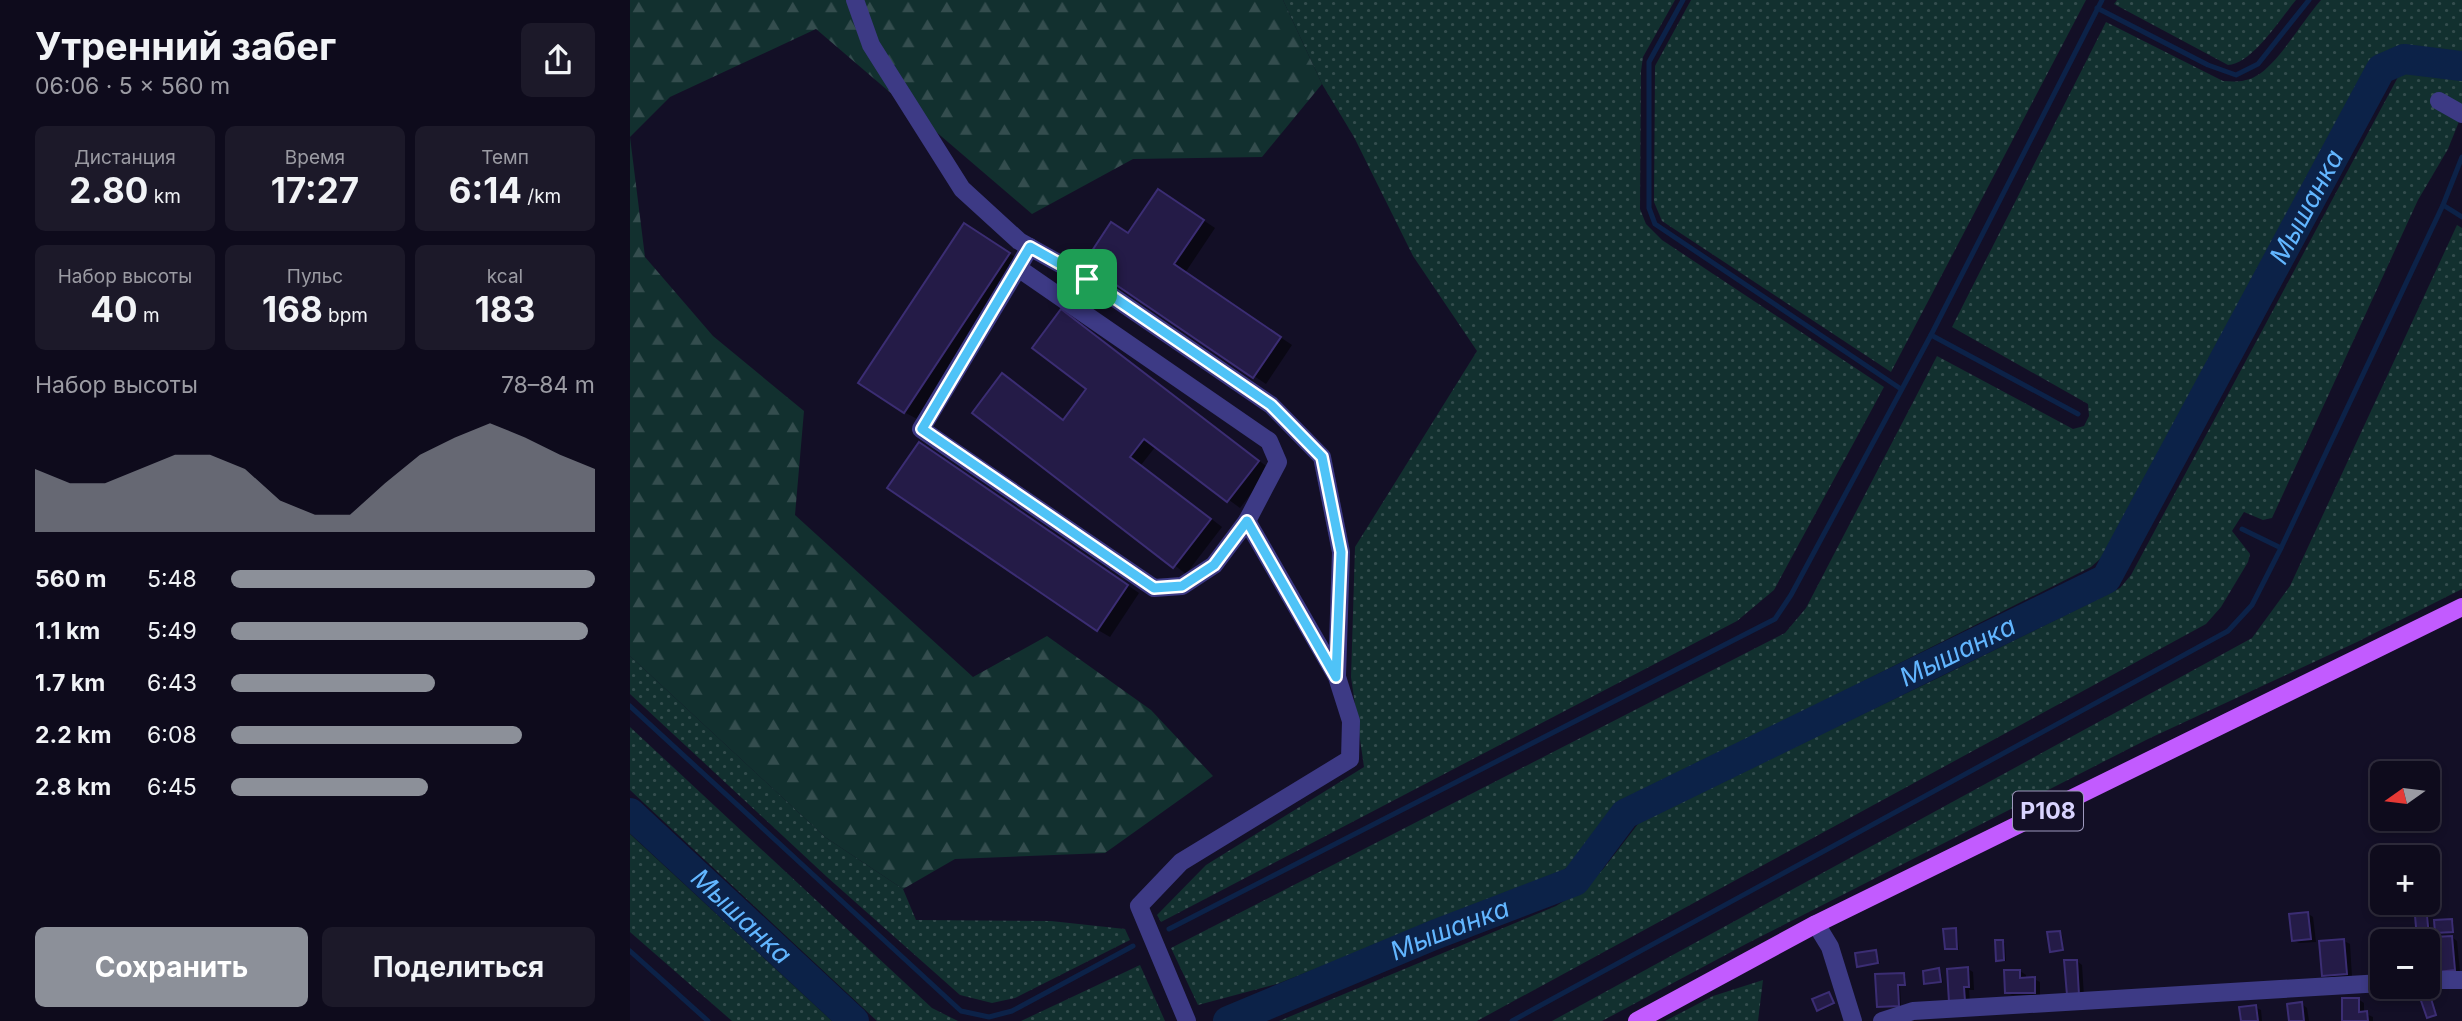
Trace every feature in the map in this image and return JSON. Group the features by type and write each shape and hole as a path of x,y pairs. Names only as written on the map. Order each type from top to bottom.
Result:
{"main road":[{"name":"Р108","path":"1637,1021 1816,924 2462,607"}],"street":[{"path":"855,0 871,45 962,188 1019,241 1087,279 1271,405 1322,457 1341,552 1336,677"},
{"path":"2439,101 2462,114"},
{"path":"1018,268 1269,441 1278,462 1247,521 1214,565 1182,586 1154,588 922,429 1030,247"},
{"path":"1184,1015 1139,906 1181,862 1350,759 1351,721 1336,677 1247,521"},
{"path":"1816,924 1830,947 1853,1021"},
{"path":"2440,980 2462,980"},
{"path":"1882,1021 1913,1011 2370,984"}],"green space":[{"path":"630,0 1283,0 1322,84 1262,157 1133,159 1032,214 816,29 670,97 630,137"},
{"path":"1283,0 1675,0 1643,57 1641,71 1640,209 1646,224 1662,240 1884,387 1774,590 1737,621 1161,922 1157,915 1206,865 1364,767 1351,677 1355,547 1477,351 1413,256 1354,137 1322,84"},
{"path":"1691,0 2086,0 1891,372 1662,221 1654,202 1655,66"},
{"path":"2117,0 2296,0 2256,49 2237,63 2228,65 2114,4"},
{"path":"2321,0 2462,0 2462,54 2423,50 2399,52 2376,62 2365,72 2109,551 2091,567 1621,803 1604,822 1578,860 1559,873 1277,984 1198,1005 1171,948 1785,633 1806,608 1937,356 2073,429 2084,426 2089,416 2088,404 1952,327 2106,22 2223,81 2240,81 2256,76 2273,62"},
{"path":"2407,71 2462,77 2462,114 2448,149 2418,200 2272,518 2263,520 2244,512 2232,531 2250,554 2248,562 2221,607 2206,624 1477,1021 1279,1021 1556,906 1587,886 1641,820 2120,588 2131,575 2398,77"},
{"path":"630,137 645,257 713,336 804,411 795,515 973,677 1047,636 1151,710 1213,776 1105,853 955,859 903,889 825,837 630,656"},
{"path":"2457,225 2462,228 2462,589 2357,642 2148,739 1746,944 1602,1021 1552,1021 2252,638 2290,586"},
{"path":"630,656 825,837 903,889 916,920 1051,921 1125,929 1130,940 1015,998 992,1003 960,995 827,877 630,694"},
{"path":"630,727 932,1008 958,1021 877,1021 630,790"},
{"path":"630,834 832,1021 732,1021 630,932"},
{"path":"1140,965 1165,1021 1021,1021"},
{"path":"1763,980 1758,1021 1665,1021 1713,996"}],"building":[{"path":"1158,189 1204,220 1174,264 1281,337 1253,378 1084,263 1111,222 1128,233"},
{"path":"964,223 1010,253 904,413 858,383"},
{"path":"1061,309 1259,461 1227,502 1144,439 1130,457 1211,519 1173,568 972,413 1002,373 1063,420 1086,389 1032,348"},
{"path":"919,442 1128,585 1097,631 887,488"},
{"path":"2308,912 2311,939 2292,941 2289,914"},
{"path":"2427,915 2428,929 2416,929 2415,916"},
{"path":"2452,919 2453,932 2440,933 2440,929 2435,929 2434,920"},
{"path":"1956,928 1957,949 1945,949 1943,929"},
{"path":"2060,931 2063,950 2050,952 2047,932"},
{"path":"2452,936 2455,970 2440,972 2440,937"},
{"path":"2344,939 2347,974 2322,976 2319,941"},
{"path":"1995,940 2003,940 2004,960 1996,961"},
{"path":"1876,950 1878,963 1857,967 1855,953"},
{"path":"2064,960 2077,960 2079,995 2067,995"},
{"path":"1968,967 1969,987 1964,987 1965,1001 1949,1002 1947,969"},
{"path":"1939,968 1941,982 1924,984 1923,971"},
{"path":"2004,970 2020,970 2020,978 2035,977 2035,993 2005,993"},
{"path":"1904,973 1905,985 1898,985 1899,1006 1877,1007 1875,974"},
{"path":"1829,992 1834,1003 1817,1011 1812,999"},
{"path":"2342,998 2359,998 2359,1012 2367,1011 2368,1021 2342,1021"},
{"path":"2420,999 2431,999 2436,1015 2427,1018"},
{"path":"2302,1002 2304,1021 2289,1021 2287,1004"},
{"path":"2256,1005 2258,1021 2241,1021 2239,1007"}],"waterway":[{"path":"1683,0 1649,62 1649,208 1655,224 1901,389"},
{"path":"1169,929 1775,619 1791,595 1931,335 2102,0"},
{"path":"2097,8 2208,65 2236,75 2258,64 2309,0"},
{"name":"Мышанка","path":"1228,1021 1434,935 1575,881 1625,814 2106,579 2381,69 2404,59 2462,66"},
{"path":"1512,1021 2228,631 2252,605 2281,548 2443,205 2462,157"},
{"path":"2443,205 2462,217"},
{"path":"1931,335 2078,414"},
{"path":"2242,529 2281,548"},
{"path":"630,706 961,1011 989,1017 1012,1011 1133,946"},
{"name":"Мышанка","path":"630,813 854,1021"},
{"path":"630,951 708,1021"}],"route":[{"path":"1030,247 1087,279 1271,405 1322,457 1341,552 1336,677 1247,521 1214,565 1182,586 1154,588 922,429 1030,247"}]}
